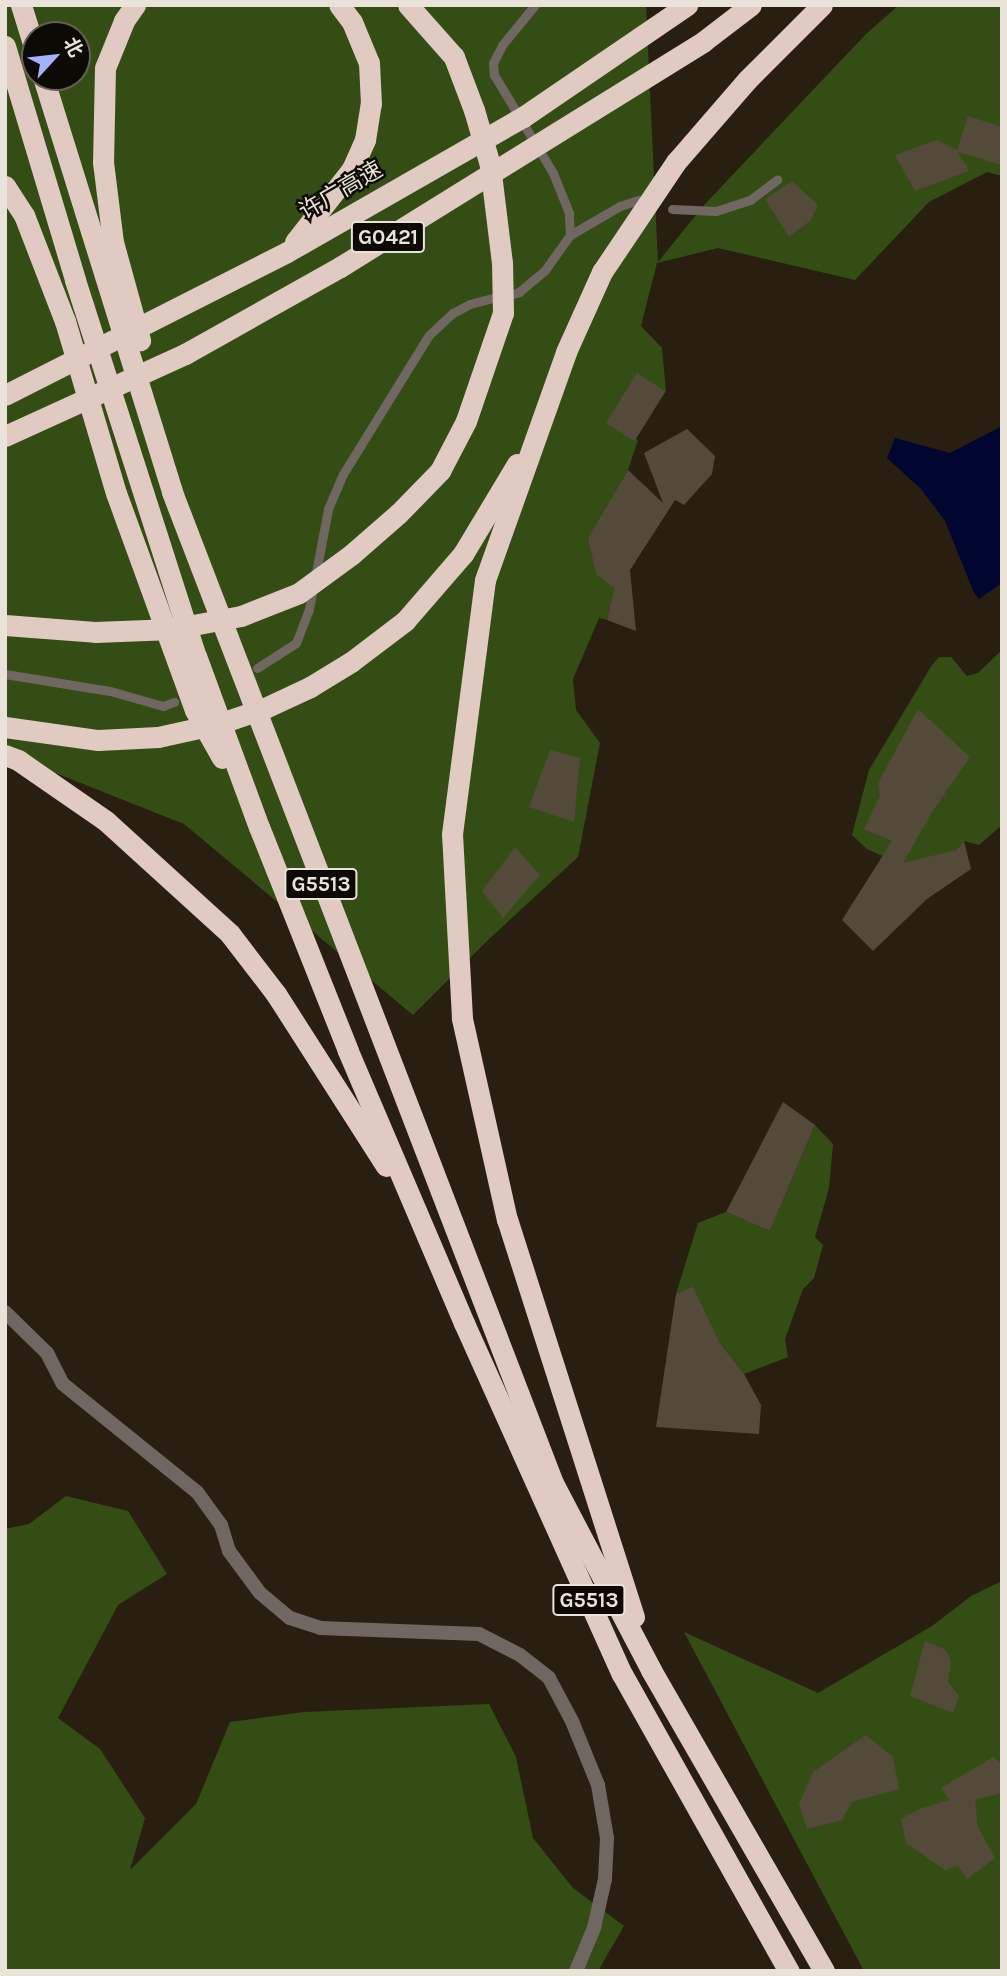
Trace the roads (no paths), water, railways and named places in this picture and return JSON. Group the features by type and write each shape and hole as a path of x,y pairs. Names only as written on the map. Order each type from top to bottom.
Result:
{"highway":[{"path":"135,5 124,21 105,68 103,162 113,242 153,384 172,492"},
{"path":"287,252 352,169 365,140 371,104 369,63 352,23 339,5"},
{"path":"5,625 95,632 172,629 241,615 299,593 352,554 399,513 440,471 466,421 503,313 502,263 490,165 474,110 454,57 408,5"},
{"name":"许广高速","path":"9,392 287,252 523,117 687,5"},
{"name":"G0421","path":"5,436 185,354 340,267 704,41 751,5"},
{"path":"651,1670 507,1220 462,1018 453,834 485,580 566,352 602,272 676,162 747,80 822,5"},
{"name":"G5513","path":"5,46 127,445 196,656 253,812 348,1051 622,1674 789,1971"},
{"name":"G5513","path":"47,91 172,492 553,1483 651,1670 824,1971"},
{"path":"5,186 24,215 65,321 116,493 195,710 253,812"},
{"path":"5,727 98,740 158,737 221,723 310,687 351,662 405,621 463,554 542,423"},
{"path":"5,755 19,760 106,821 170,876 230,934 276,994 418,1214"}],"street":[{"path":"5,1312 47,1353 63,1384 197,1492 221,1525 229,1551 260,1592 290,1618 320,1628 479,1634 520,1655 549,1678 572,1721 598,1785 607,1838 605,1879 594,1928 576,1971"}],"lane":[{"path":"535,5 502,45 493,63 494,75 553,173 569,213 570,235"},
{"path":"672,209 716,211 750,200 777,180"},
{"path":"513,294 545,270 570,235 620,206 638,200"},
{"path":"257,668 296,643 309,609 323,531 333,497 343,474 429,335 461,309 493,298"},
{"path":"5,674 110,691 163,706 174,702"}],"water":[{"path":"1002,426 1002,583 979,599 974,593 945,521 921,489 887,458 895,438 950,453"}]}
